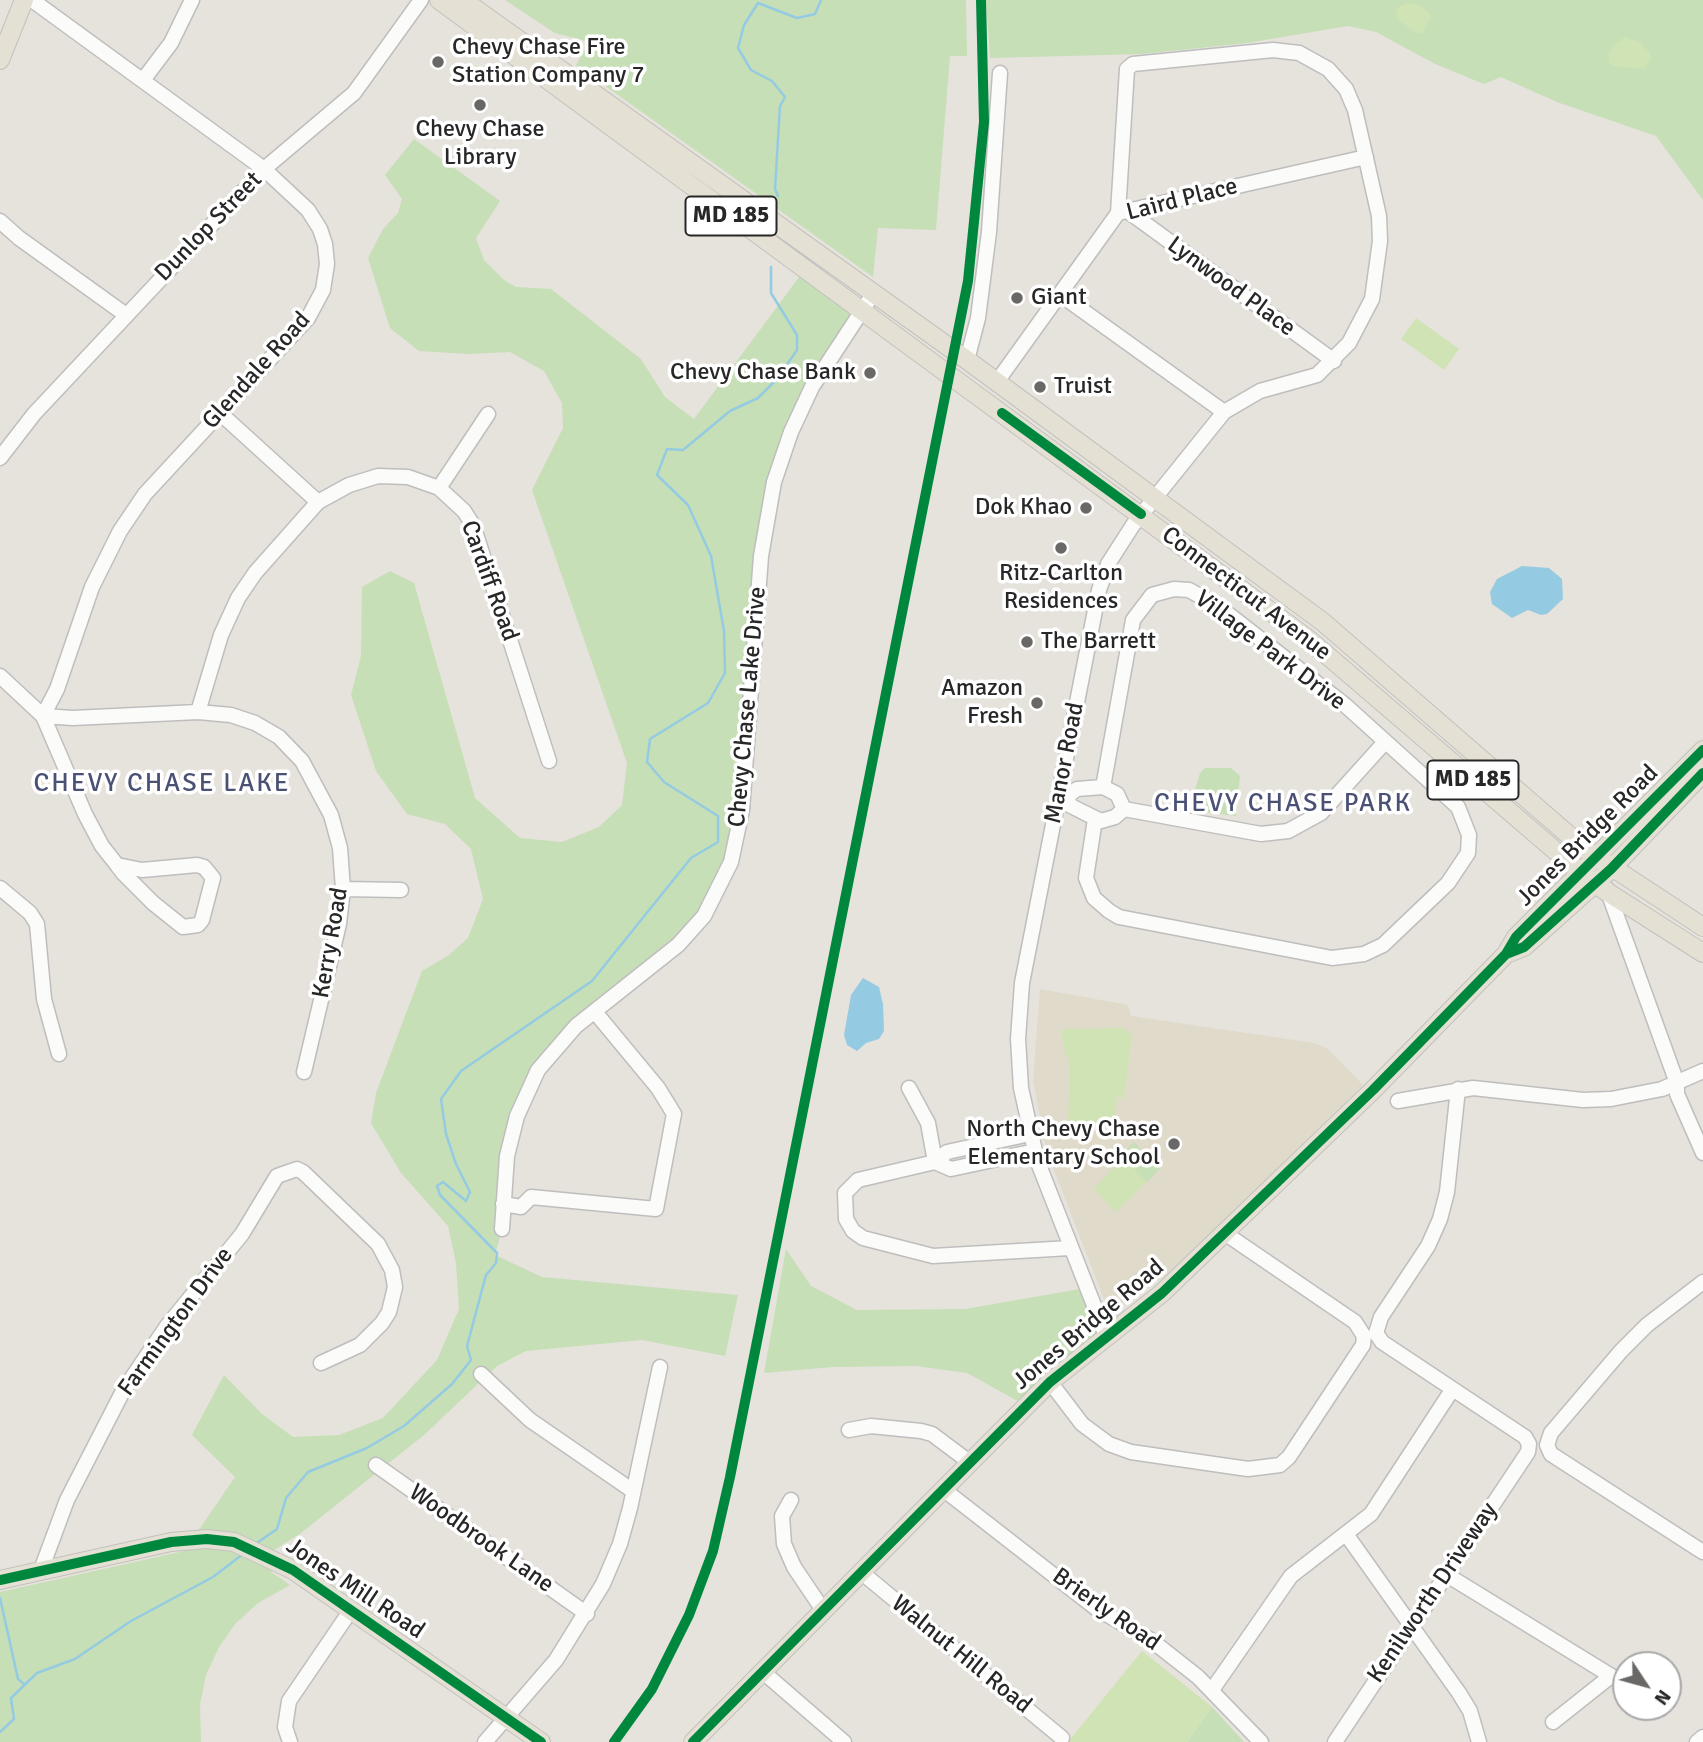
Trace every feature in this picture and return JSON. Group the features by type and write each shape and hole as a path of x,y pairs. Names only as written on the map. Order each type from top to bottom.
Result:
{"main road":[{"path":"0,60 24,0"},
{"name":"Connecticut Avenue","path":"439,0 1307,638 1597,871 1703,927"},
{"name":"Connecticut Avenue","path":"463,0 967,360 1323,622 1597,871 1609,895 1703,953"},
{"name":"Jones Bridge Road","path":"1597,871 1703,750"},
{"name":"Jones Bridge Road","path":"698,1739 968,1461 1049,1382 1162,1293 1226,1234 1373,1090 1506,954 1516,937 1597,871 1703,773"},
{"name":"Jones Mill Road","path":"0,1580 171,1542 207,1539 238,1544 257,1550 293,1570 541,1742"}],"street":[{"name":"Glendale Road","path":"32,0 264,169 308,210 320,229 327,264 323,290 308,318 145,494 120,531 92,587 57,689 43,716"},
{"path":"143,79 171,43 192,0"},
{"name":"Dunlop Street","path":"0,458 34,414 264,169 354,93 421,0"},
{"name":"Manor Road","path":"1106,1336 1035,1152 1021,1088 1018,1040 1022,983 1063,796 1103,575 1141,514 1224,412 1260,391 1317,375 1334,361 1360,326 1372,299 1380,241 1379,216 1366,156 1355,110 1346,89 1328,69 1298,53 1273,50 1133,64 1127,69 1124,78 1124,212"},
{"path":"967,360 978,318 988,244 1000,73"},
{"name":"Laird Place","path":"996,383 1124,212 1366,156"},
{"name":"Lynwood Place","path":"1124,212 1334,361"},
{"path":"0,221 19,238 126,315"},
{"name":"Chevy Chase Lake Drive","path":"502,1229 507,1156 527,1090 555,1047 678,944 704,916 731,862 742,810 761,556 774,482 791,432 812,387 873,294"},
{"path":"1061,295 1224,412"},
{"path":"220,413 318,502"},
{"path":"439,488 488,414"},
{"name":"Cardiff Road","path":"198,712 221,635 238,598 255,573 318,502 349,485 378,476 408,477 439,488 464,511 473,525 549,761"},
{"name":"Village Park Drive","path":"1095,819 1086,870 1088,888 1101,905 1119,917 1332,957 1364,954 1382,945 1460,869 1468,853 1467,827 1458,807 1345,705 1218,606 1189,590 1174,589 1152,595 1133,620 1103,787"},
{"path":"0,676 43,716 85,814 102,846 117,865 174,921 190,927 202,920 213,878 204,867 197,865 142,870 117,865"},
{"name":"Kerry Road","path":"43,716 73,718 198,712 231,715 255,723 279,737 302,761 331,815 340,848 344,890 339,924 304,1072"},
{"path":"1124,809 1117,794 1103,787 1077,789 1063,796 1071,806 1095,819 1109,819 1124,809 1261,834 1288,831 1321,813 1385,742"},
{"path":"0,888 30,913 37,924 44,999 59,1054"},
{"path":"344,890 401,890"},
{"path":"1609,895 1677,1083 1686,1090 1698,1123 1700,1147"},
{"path":"503,1204 521,1207 531,1197 656,1209 674,1114 594,1012"},
{"path":"1398,1101 1458,1089 1496,1089 1592,1100 1644,1094 1703,1071"},
{"path":"909,1088 928,1122 935,1163"},
{"path":"1049,1382 1082,1423 1109,1444 1131,1452 1248,1469 1280,1465 1304,1435 1428,1246 1440,1219 1447,1192 1458,1089"},
{"path":"1030,1134 947,1152 935,1163 870,1177 849,1186 844,1208 853,1231 863,1238 941,1256 1070,1248"},
{"path":"935,1163 951,1169 1035,1152"},
{"name":"Farmington Drive","path":"41,1570 67,1500 123,1391 167,1326 242,1234 276,1176 297,1169 378,1244 392,1270 395,1287 389,1312 382,1323 360,1345 321,1363"},
{"path":"1212,1690 1291,1576 1310,1558 1371,1514 1452,1390 1226,1234"},
{"path":"1703,1282 1647,1325 1621,1351 1551,1433 1547,1445 1551,1454 1703,1552"},
{"path":"485,1742 556,1660 587,1614 620,1544 660,1367"},
{"path":"481,1374 530,1420 632,1491"},
{"name":"Kenilworth Driveway","path":"1335,1742 1528,1452 1529,1444 1525,1437 1452,1390"},
{"path":"849,1430 871,1426 922,1431 932,1434 968,1461"},
{"name":"Woodbrook Lane","path":"376,1465 587,1614"},
{"name":"Brierly Road","path":"943,1489 1097,1609 1151,1640 1212,1690 1261,1742"},
{"path":"791,1500 782,1516 784,1544 794,1567 823,1610"},
{"path":"1346,1534 1470,1711 1479,1742"},
{"name":"Walnut Hill Road","path":"861,1572 1062,1738"},
{"path":"1447,1575 1611,1676 1553,1722"},
{"path":"290,1742 285,1727 289,1701 351,1610"},
{"path":"762,1671 844,1742"},
{"path":"1697,1742 1703,1737"}],"shaded area":[{"name":"North Chevy Chase Elementary School","path":"1040,989 1128,1005 1131,1016 1314,1043 1327,1048 1363,1085 1174,1269 1113,1313 1109,1312 1047,1152 1033,1081"}],"green space":[{"path":"505,0 966,0 967,56 950,56 936,230 878,228 873,277 576,65 590,42 555,33"},
{"path":"986,0 1703,0 1703,200 1656,136 1557,102 1501,77 1484,84 1435,64 1376,32 1348,26 1247,43 1142,54 990,58"},
{"path":"1408,3 1422,6 1431,16 1423,33 1417,34 1396,18 1397,8"},
{"path":"1625,37 1640,42 1649,52 1651,58 1645,69 1614,66 1609,62 1613,45"},
{"path":"414,139 500,201 476,238 484,260 504,280 516,287 551,289 641,359 665,397 694,419 805,269 861,311 836,346 774,482 737,841 704,916 556,1047 517,1116 502,1229 495,1255 542,1277 738,1295 725,1356 642,1340 526,1351 497,1366 424,1435 301,1533 266,1555 192,1540 235,1477 192,1435 224,1375 261,1413 293,1437 339,1435 383,1418 437,1360 459,1309 456,1263 448,1226 401,1173 371,1123 376,1093 422,971 449,955 468,938 483,899 471,849 445,824 407,814 376,771 351,695 361,656 362,587 390,571 414,583 475,798 520,838 562,842 599,827 622,805 627,763 532,490 563,428 562,403 544,371 510,352 468,354 419,351 390,328 368,258 383,229 398,213 402,199 385,175"},
{"path":"1416,318 1459,349 1444,370 1401,339"},
{"path":"1205,768 1231,768 1240,776 1236,816 1189,810 1200,773"},
{"path":"1122,1028 1132,1035 1124,1098 1117,1097 1115,1128 1068,1126 1070,1061 1065,1053 1061,1029"},
{"path":"1134,1142 1160,1169 1147,1182 1121,1155"},
{"path":"1124,1158 1147,1182 1116,1212 1093,1189"},
{"path":"786,1249 811,1286 857,1310 965,1309 1086,1288 1106,1336 1025,1405 967,1373 916,1366 833,1367 764,1373"},
{"path":"202,1547 242,1551 274,1569 271,1572 290,1585 258,1603 236,1623 219,1647 206,1675 200,1704 201,1742 0,1742 0,1592"},
{"path":"1142,1651 1212,1707 1187,1742 1068,1742"},
{"path":"1212,1707 1244,1742 1187,1742"}],"water":[{"path":"1522,566 1549,568 1562,579 1563,599 1547,614 1541,615 1528,610 1512,618 1492,604 1490,592 1497,579"},
{"path":"863,978 879,987 884,1031 879,1039 866,1043 857,1051 847,1045 844,1035 851,995"}],"waterway":[{"path":"778,196 775,189 780,106 785,97 772,81 751,70 738,48 744,25 758,3 797,18 815,14 821,0"},
{"path":"254,1545 277,1529 286,1498 308,1472 367,1448 404,1426 452,1384 471,1360 467,1346 486,1275 496,1263 497,1253 440,1195 437,1186 443,1182 466,1201 470,1192 456,1164 446,1134 441,1099 461,1071 592,981 691,858 718,842 718,816 664,782 647,762 650,739 708,703 725,673 724,631 711,556 688,505 657,475 667,449 683,450 730,411 758,398 777,379 797,350 797,335 771,293 771,267"},
{"path":"0,1732 14,1719 11,1698 37,1673 75,1659 131,1621 213,1577 243,1554"},
{"path":"0,1598 18,1679 24,1684"}],"cycle path":[{"path":"614,1742 652,1689 689,1615 713,1551 730,1477 968,281 984,122 981,0"},
{"path":"1002,413 1141,514"},
{"path":"693,1742 1050,1382 1162,1293 1373,1090 1506,954 1516,937 1703,750"},
{"path":"1506,954 1524,947 1611,869 1703,773"},
{"path":"0,1580 171,1542 207,1539 234,1542 293,1570 541,1742"}],"place":[{"name":"Chevy Chase Fire Station Company 7","path":"438,62"},
{"name":"Chevy Chase Library","path":"480,105"},
{"name":"Giant","path":"1017,298"},
{"name":"Chevy Chase Bank","path":"870,373"},
{"name":"Truist","path":"1040,387"},
{"name":"Dok Khao","path":"1086,508"},
{"name":"Ritz-Carlton Residences","path":"1061,548"},
{"name":"The Barrett","path":"1027,642"},
{"name":"Amazon Fresh","path":"1037,703"},
{"name":"North Chevy Chase Elementary School","path":"1174,1144"}],"district":[{"name":"CHEVY CHASE LAKE","path":"162,784"},
{"name":"CHEVY CHASE PARK","path":"1283,804"}]}
